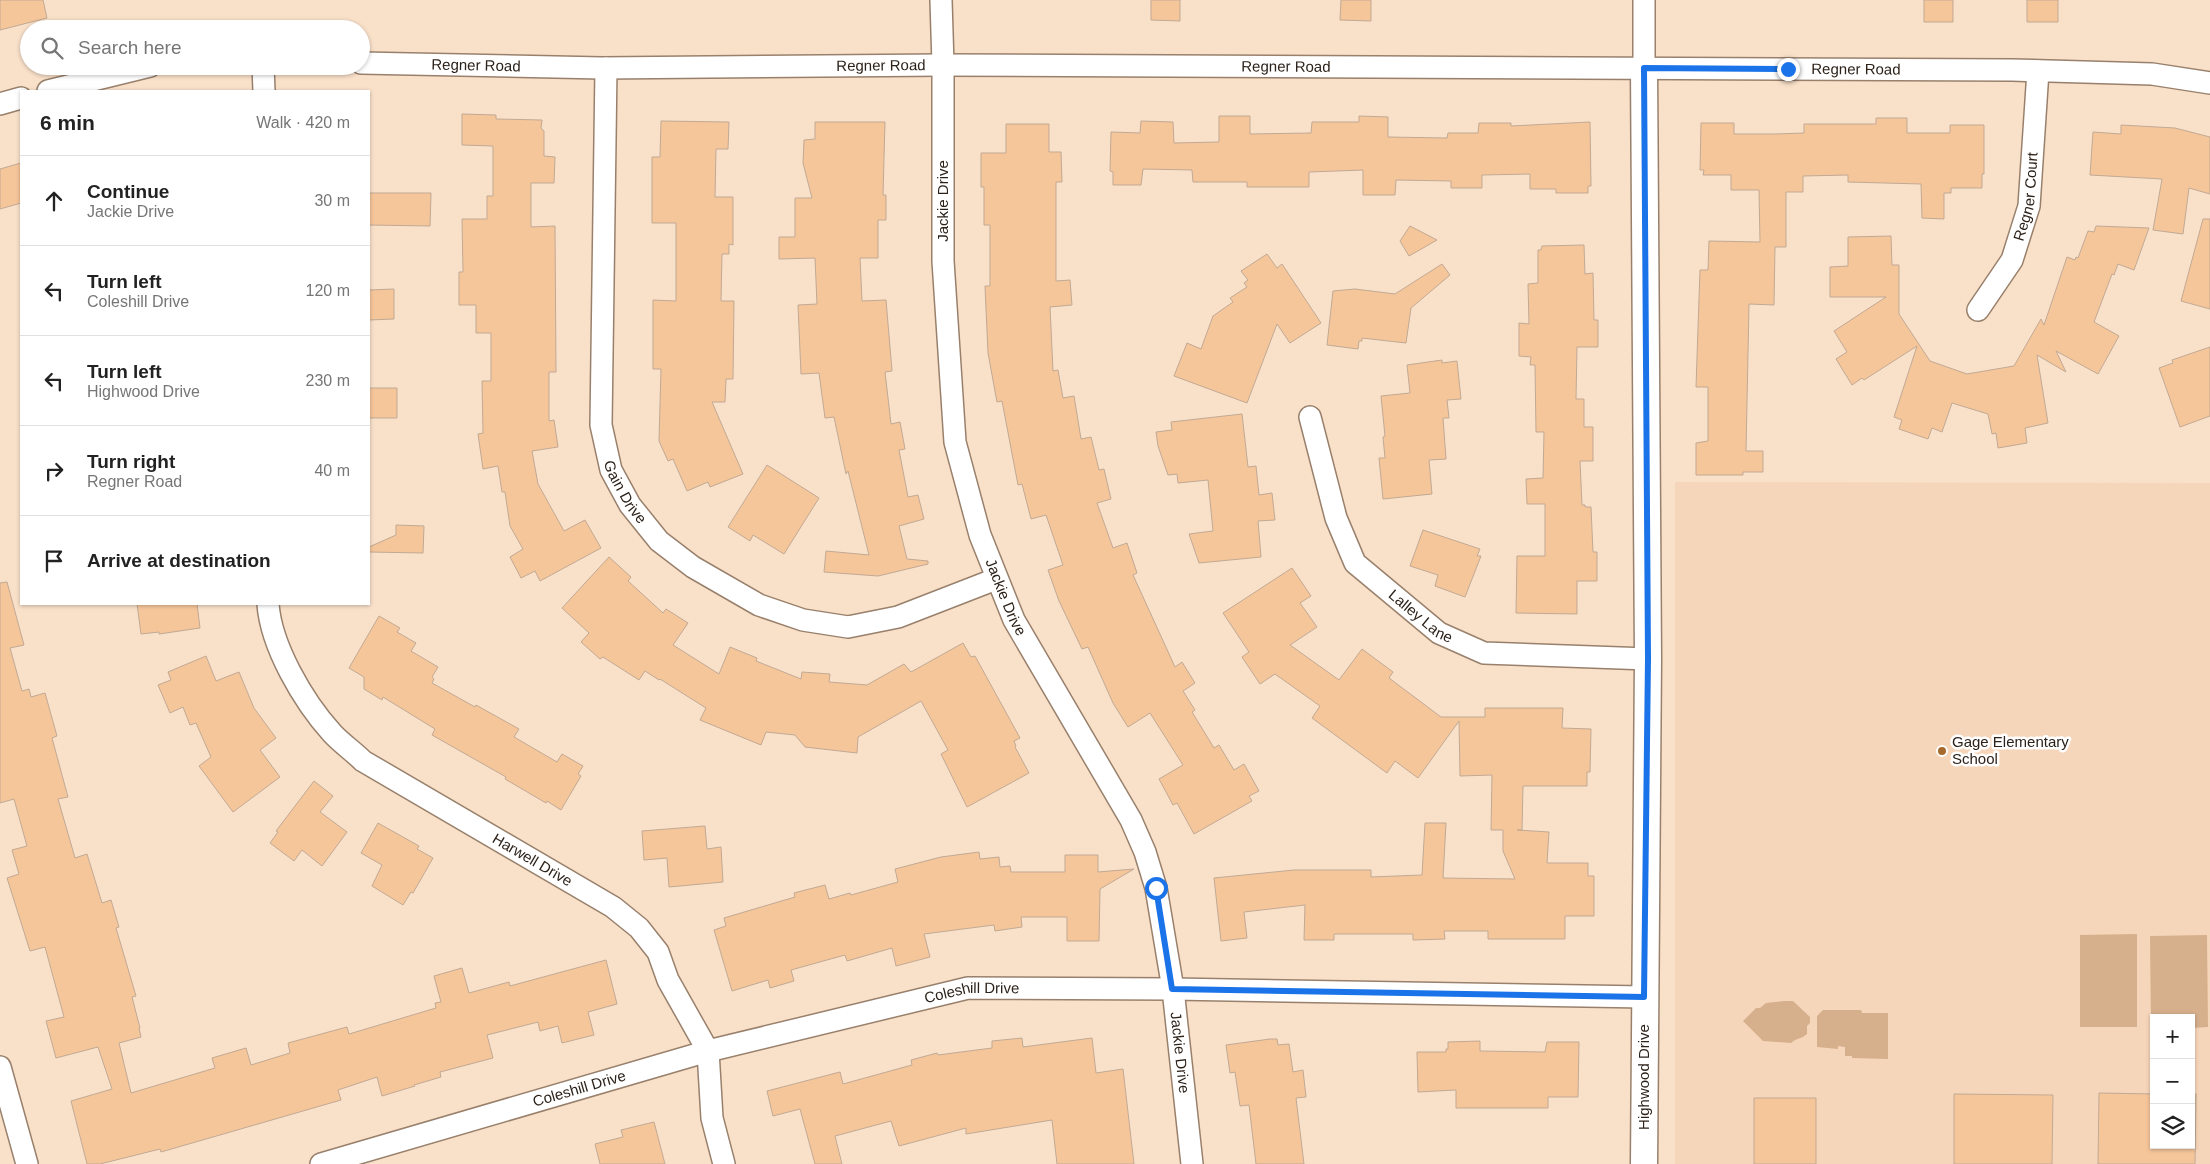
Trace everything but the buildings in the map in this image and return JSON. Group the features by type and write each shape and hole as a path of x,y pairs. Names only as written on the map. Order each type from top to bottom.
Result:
{"street":[{"name":"Jackie Drive","path":"941,0 943,65 943,261 955,442 980,536 1014,620 1130,820 1145,852 1156,888 1172,989 1192,1164"},
{"name":"Highwood Drive","path":"1644,0 1648,658 1644,1164"},
{"name":"Regner Road","path":"370,63 606,68 943,65 2038,71 2152,74 2210,82"},
{"name":"Gain Drive","path":"606,68 601,425 611,470 630,505 659,542 693,567 759,605 802,620 848,627 898,617 996,579"},
{"name":"Regner Court","path":"1978,310 2012,260 2029,206 2038,71"},
{"path":"52,90 113,75"},
{"path":"263,75 264,90"},
{"path":"0,104 20,98"},
{"name":"Lalley Lane","path":"1310,417 1336,518 1355,563 1439,633 1484,653 1648,658"},
{"name":"Harwell Drive","path":"268,605 270,621 290,670 308,702 332,733 363,761 613,907 639,928 658,952 668,980 708,1051 712,1118 724,1164"},
{"name":"Coleshill Drive","path":"321,1164 349,1160 708,1051 968,988 1172,989 1644,997"},
{"path":"0,1067 26,1164"}],"shaded area":[{"name":"Gage Elementary School","path":"1675,482 2210,483 2210,1164 1675,1164"},
{"path":"2137,934 2137,1027 2080,1027 2080,935"},
{"path":"2207,935 2208,1027 2195,1028 2195,1014 2151,1014 2150,936"},
{"path":"1793,1001 1810,1017 1807,1034 1791,1043 1763,1041 1743,1021 1756,1008 1760,1008 1766,1003"},
{"path":"1823,1010 1861,1010 1862,1013 1888,1013 1888,1059 1852,1058 1852,1056 1845,1056 1845,1047 1838,1046 1838,1049 1817,1047 1817,1016"}],"place":[{"name":"Gage Elementary School","path":"1942,751"}],"route":[{"path":"1156,888 1172,989 1644,997 1648,658 1644,68 1788,69"}]}
